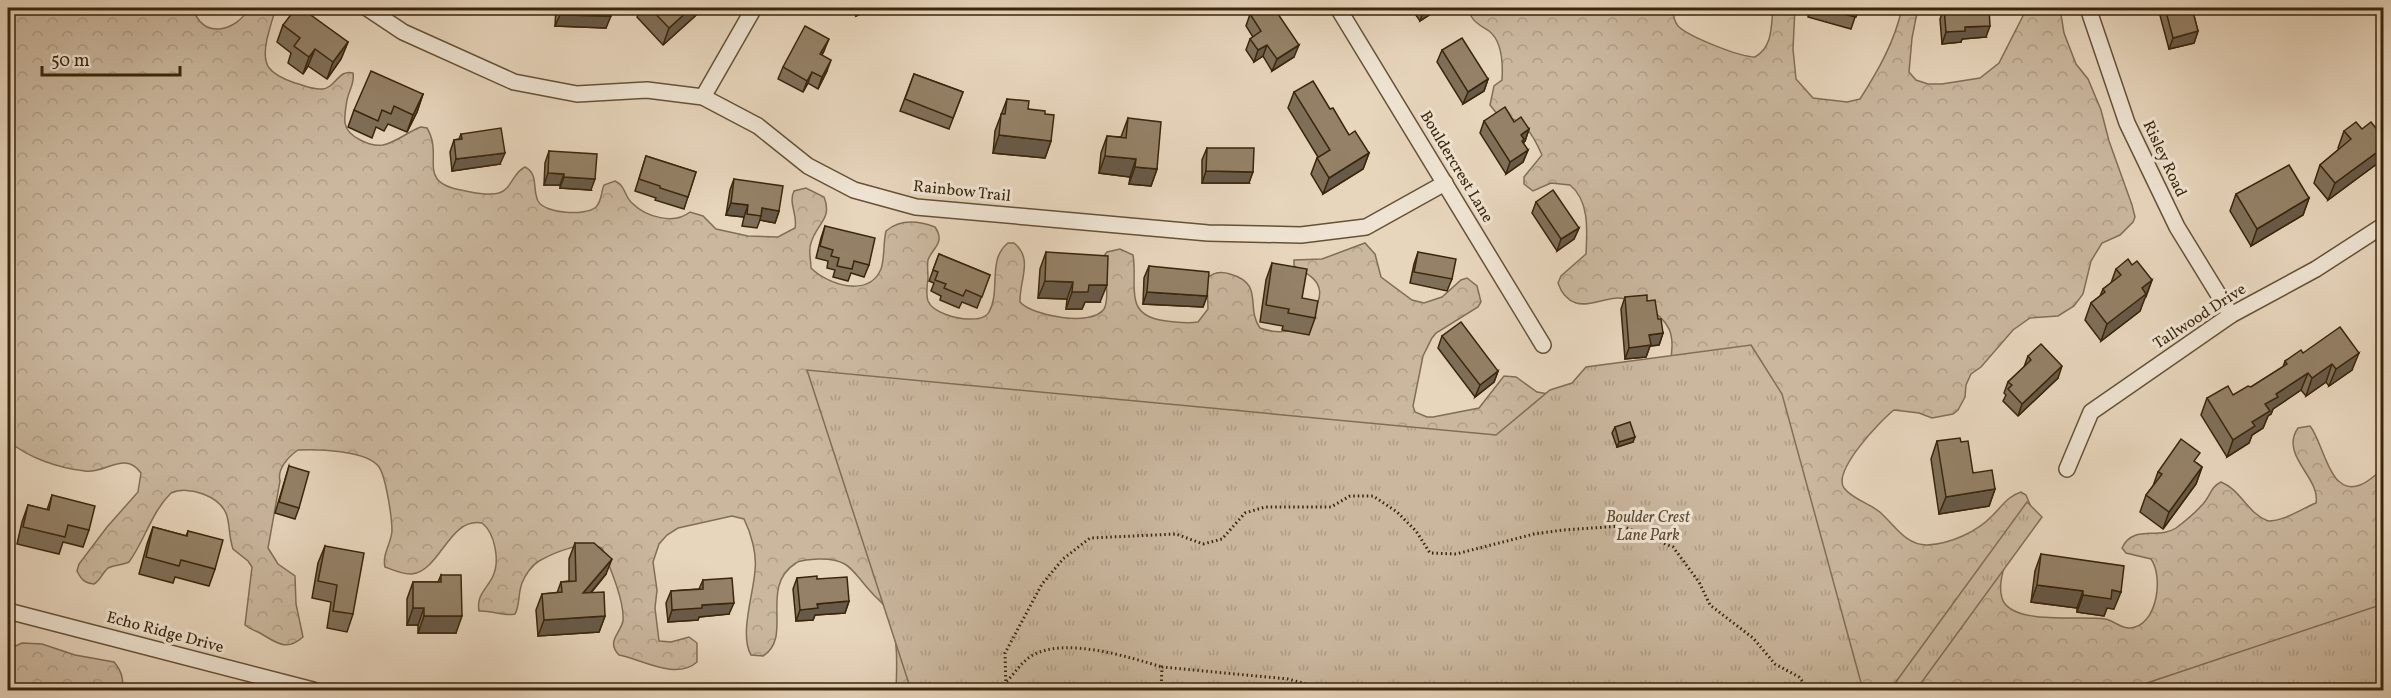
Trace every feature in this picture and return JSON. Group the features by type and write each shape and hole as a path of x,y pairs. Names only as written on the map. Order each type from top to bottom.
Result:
{"street":[{"name":"Rainbow Trail","path":"367,8 403,32 514,82 578,94 647,90 703,97 758,126 808,166 854,190 916,207 1208,233 1301,235 1366,227 1445,183"},
{"path":"703,97 754,8"},
{"name":"Bouldercrest Lane","path":"1338,8 1543,345"},
{"name":"Risley Road","path":"2088,8 2127,123 2177,227 2232,315"},
{"name":"Tallwood Drive","path":"2067,469 2091,412 2232,315 2316,269 2384,225"},
{"name":"Echo Ridge Drive","path":"8,610 313,690"}],"path":[{"path":"1006,690 1005,653 1042,585 1063,559 1090,538 1176,534 1203,544 1222,539 1245,513 1265,507 1331,507 1350,496 1373,496 1397,512 1416,531 1430,553 1456,554 1534,534 1563,530 1622,526 1650,536 1673,547 1699,582 1710,605 1753,638 1775,664 1799,676 1809,690"},
{"path":"986,690 1006,683 1016,668 1034,654 1061,648 1080,648 1162,667 1288,679 1328,690"},
{"path":"1161,690 1162,667"},
{"path":"888,690 909,684 964,690"}],"green space":[{"path":"8,8 193,8 197,18 204,25 219,29 236,23 249,8 277,8 265,48 269,68 279,76 295,83 319,89 331,86 340,76 348,72 353,73 345,117 350,133 366,143 383,145 421,127 427,128 432,139 435,175 440,182 450,187 482,194 499,193 507,188 525,167 534,178 538,201 549,209 566,212 591,210 599,202 604,185 615,181 638,208 660,218 676,218 690,212 703,216 716,229 748,236 778,237 795,228 792,196 794,191 806,188 824,197 826,205 825,216 810,246 811,268 818,274 848,286 867,283 875,278 881,269 886,231 897,224 923,223 935,227 939,237 928,260 928,301 940,312 958,318 977,319 989,312 994,295 998,258 1008,243 1014,243 1020,249 1024,263 1020,302 1036,312 1062,318 1075,318 1088,317 1104,309 1107,298 1103,257 1107,252 1120,249 1133,255 1134,295 1141,311 1148,316 1174,322 1198,322 1208,309 1207,278 1215,273 1224,273 1241,278 1251,290 1254,312 1260,328 1276,332 1289,331 1298,328 1308,319 1320,294 1315,281 1294,266 1294,260 1322,259 1365,243 1375,254 1381,277 1412,300 1424,303 1442,297 1461,280 1467,278 1477,286 1481,302 1478,307 1436,333 1423,356 1413,406 1415,412 1433,417 1479,408 1504,376 1516,377 1537,392 1555,395 1670,363 1672,353 1669,329 1653,311 1622,298 1586,304 1576,303 1567,298 1561,290 1558,283 1561,276 1586,254 1587,227 1584,208 1581,199 1570,185 1551,183 1533,191 1524,184 1524,177 1542,155 1526,127 1514,119 1498,115 1490,105 1494,86 1502,80 1501,53 1493,35 1471,16 1474,8 1673,8 1678,26 1684,30 1703,41 1755,57 1761,53 1768,42 1773,8 1795,8 1793,49 1796,79 1813,98 1847,102 1860,99 1873,78 1890,44 1902,8 1918,8 1909,72 1916,80 1928,84 1942,84 1980,78 1999,63 2027,8 2060,8 2064,33 2076,64 2088,79 2101,110 2109,141 2132,205 2135,217 2133,222 2120,235 2102,243 2091,261 2083,294 2074,306 2058,316 2030,318 2013,330 1981,367 1971,374 1966,385 1965,397 1953,414 1932,418 1919,413 1894,410 1869,435 1851,458 1842,480 1844,488 1852,496 1878,511 1907,538 1927,545 1945,542 1971,532 1987,521 2009,499 2021,492 2026,495 2031,507 2010,552 2002,576 2002,598 2008,607 2018,613 2032,616 2105,619 2130,628 2143,623 2149,616 2156,597 2157,576 2151,559 2126,553 2122,548 2127,541 2139,534 2162,533 2176,528 2204,503 2214,487 2221,482 2234,490 2255,513 2268,521 2287,517 2316,503 2313,485 2294,448 2294,438 2298,428 2310,426 2334,476 2341,483 2350,487 2360,485 2383,469 2383,690 896,690 896,642 890,614 855,573 838,561 818,559 801,561 785,573 779,585 776,637 772,648 763,656 751,655 746,636 755,570 754,551 744,519 732,516 678,528 659,544 653,562 657,590 655,608 659,641 671,642 689,637 697,643 697,662 689,667 669,669 619,655 615,650 615,638 623,621 622,604 602,548 578,546 553,554 536,563 522,583 515,614 479,611 479,601 493,576 496,563 493,540 482,523 471,523 461,528 431,564 422,570 409,574 385,567 392,525 382,472 373,461 364,457 317,450 298,450 287,460 280,472 268,548 278,564 295,576 296,604 303,637 291,644 280,644 245,625 252,567 233,549 227,516 218,503 195,491 171,493 158,509 129,562 108,568 94,584 88,583 77,571 79,564 138,492 141,473 135,466 128,463 114,464 92,471 65,467 34,457 8,441"},
{"name":"Boulder Crest Lane Park","path":"1751,345 1782,394 1863,690 911,690 807,370 1496,435 1550,390 1572,383 1586,367"},
{"path":"2027,502 2042,517 1916,690 1890,690"},
{"path":"2383,604 2383,690 2126,690"},
{"path":"22,643 42,644 75,655 114,662 122,676 121,690 9,690 11,648"}],"building":[{"path":"296,8 301,8 348,42 333,62 315,49 309,57 294,46 300,38 283,25"},
{"path":"560,8 611,8 611,16 560,15"},
{"path":"650,8 691,8 669,28"},
{"path":"1260,8 1274,8 1299,45 1277,59 1267,45 1258,50 1250,39 1261,31 1250,14"},
{"path":"1819,8 1858,8 1856,17"},
{"path":"1944,8 1989,8 1990,26 1965,27 1965,31 1946,32"},
{"path":"2165,8 2192,8 2198,31 2173,38"},
{"path":"805,26 829,39 820,54 831,60 822,77 812,72 807,81 783,67"},
{"path":"1462,38 1488,79 1468,92 1442,50"},
{"path":"371,71 423,94 413,115 394,106 391,114 382,110 378,121 354,110"},
{"path":"914,74 963,92 953,118 905,99"},
{"path":"1313,81 1349,135 1355,131 1369,153 1329,178 1317,158 1330,150 1294,92"},
{"path":"1007,99 1029,101 1028,109 1045,111 1045,114 1054,115 1051,141 999,135 1001,114 1005,114"},
{"path":"1505,107 1514,122 1521,117 1529,129 1521,135 1528,150 1510,162 1484,121"},
{"path":"1128,118 1161,122 1157,169 1135,167 1136,159 1105,156 1107,136 1126,138"},
{"path":"2356,122 2362,129 2371,122 2384,138 2384,147 2335,183 2320,165 2351,139 2344,131"},
{"path":"501,128 505,153 456,159 454,140 462,139 461,134"},
{"path":"1207,148 1254,148 1253,172 1206,171"},
{"path":"549,151 597,154 595,179 564,177 564,174 548,173"},
{"path":"646,156 696,172 688,197 639,179"},
{"path":"2289,165 2309,198 2257,229 2236,194"},
{"path":"734,179 783,186 779,211 762,208 761,216 747,214 748,205 731,203"},
{"path":"1553,190 1579,228 1561,239 1536,202"},
{"path":"825,226 875,238 869,265 854,261 852,269 837,266 839,258 831,256 833,250 820,246"},
{"path":"1046,252 1108,256 1107,285 1089,285 1088,292 1072,292 1073,282 1045,281"},
{"path":"1418,252 1456,259 1452,279 1414,272"},
{"path":"939,254 990,275 982,297 966,290 963,296 944,288 946,284 935,280 938,272 933,270"},
{"path":"2128,259 2132,265 2137,261 2152,280 2142,288 2146,294 2107,324 2091,303 2105,292 2103,289 2121,275 2116,269"},
{"path":"1272,263 1307,269 1302,298 1318,301 1315,318 1288,313 1289,309 1266,305"},
{"path":"1149,266 1209,272 1207,296 1147,292"},
{"path":"1647,295 1647,301 1655,300 1663,333 1649,335 1651,345 1629,348 1625,297"},
{"path":"1461,322 1498,371 1480,385 1442,336"},
{"path":"2340,327 2359,353 2336,369 2332,364 2312,378 2308,373 2276,394 2278,397 2265,404 2270,411 2252,422 2255,426 2233,440 2207,398 2228,386 2233,395 2248,386 2251,387 2287,364 2285,361 2301,350 2303,353"},
{"path":"2041,344 2062,366 2022,404 2008,389 2012,385 2008,382 2031,360 2028,356"},
{"path":"1630,422 1635,437 1619,442 1615,427"},
{"path":"1960,438 1961,442 1968,441 1973,473 1992,470 1995,489 1946,497 1937,441"},
{"path":"2181,439 2200,453 2194,461 2202,467 2169,512 2146,495 2162,474 2158,472"},
{"path":"289,466 309,472 299,508 279,502"},
{"path":"52,495 95,506 89,530 68,525 65,537 23,527 28,505 49,510"},
{"path":"153,527 187,536 188,531 223,540 215,569 181,560 179,566 146,557"},
{"path":"575,543 594,543 612,559 583,593 604,592 605,616 544,620 542,594 562,592 561,582 576,581"},
{"path":"325,546 364,553 353,614 333,611 337,585 318,581"},
{"path":"2041,554 2124,566 2121,592 2112,590 2111,599 2083,595 2083,591 2037,585"},
{"path":"441,575 461,575 462,616 424,616 424,608 413,608 413,582 441,582"},
{"path":"817,576 817,579 847,577 849,601 817,604 818,608 800,610 797,578"},
{"path":"732,578 734,603 672,610 671,591 703,589 703,580"}]}
